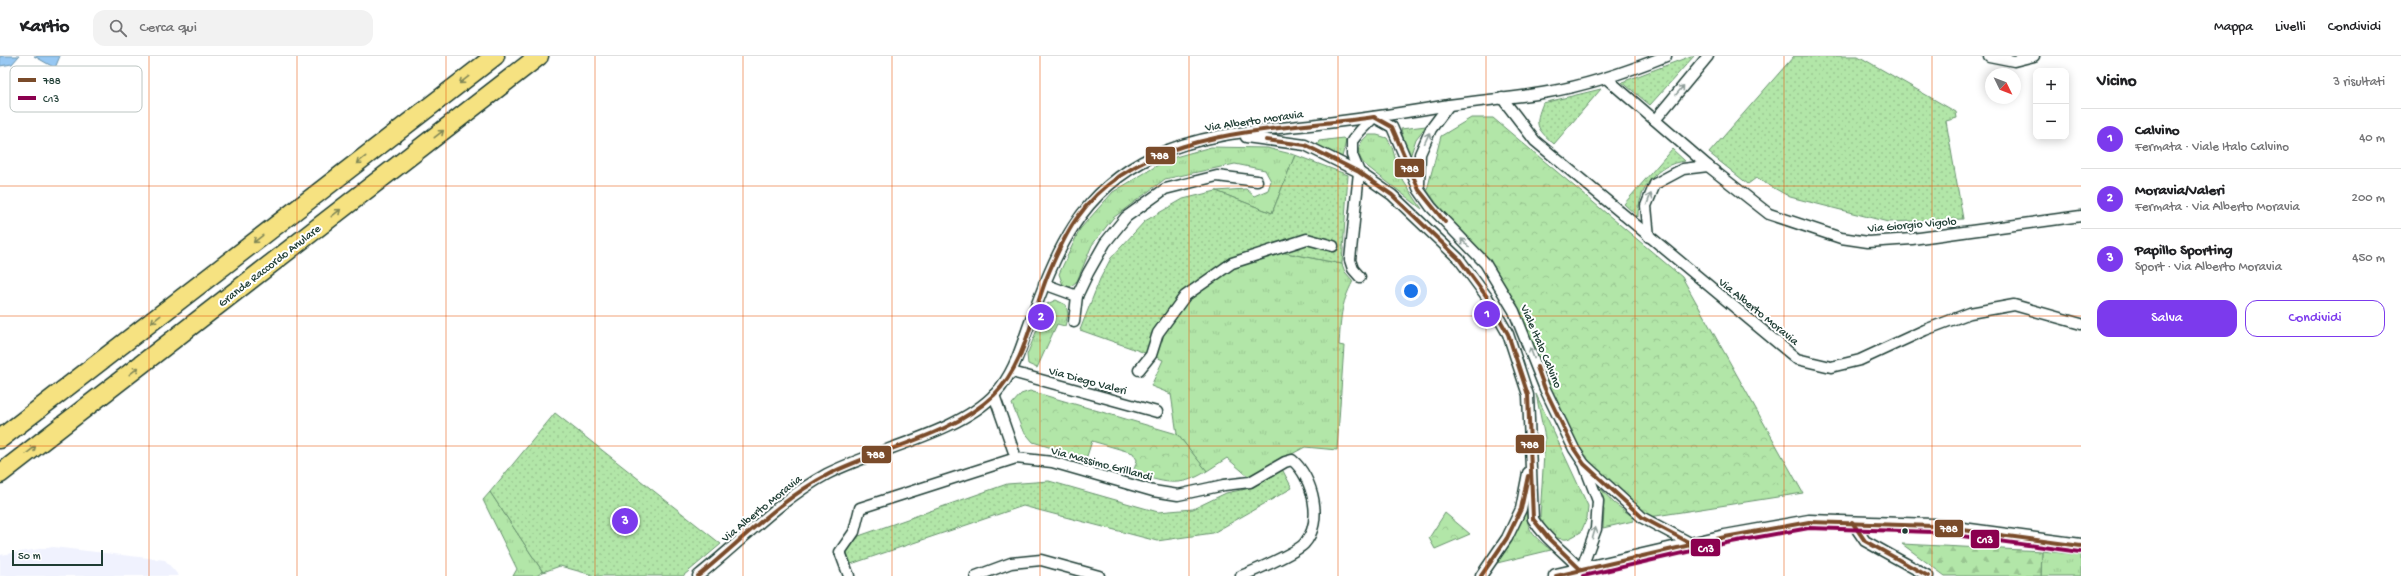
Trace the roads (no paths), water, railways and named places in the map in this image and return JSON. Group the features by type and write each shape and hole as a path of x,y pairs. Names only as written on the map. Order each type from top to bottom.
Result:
{"highway":[{"path":"0,439 495,56"},
{"name":"Grande Raccordo Anulare","path":"0,474 539,56"}],"street":[{"name":"Via Alberto Moravia","path":"698,576 788,499 817,480 857,460 946,426 968,415 994,395 1012,372 1044,284 1067,234 1083,210 1116,179 1154,156 1207,138 1374,118 1449,105 1549,92 1606,78 1666,56"},
{"path":"1655,120 1708,56"},
{"path":"1989,56 2014,61 2034,56"},
{"name":"Via Giorgio Vigolo","path":"1606,78 1708,166 1769,214 1841,238 1868,242 1961,233 2081,216"},
{"name":"Via Alberto Moravia","path":"1502,98 1535,141 1786,351 1798,359 1831,367 1860,360 1925,330 1970,313 2014,305 2081,324"},
{"path":"1419,190 1420,154 1431,129 1449,105"},
{"path":"1360,277 1353,269 1350,260 1359,172 1352,155 1352,141 1374,118"},
{"name":"Viale Italo Calvino","path":"1374,118 1392,127 1419,190 1431,207 1485,264 1514,311 1545,389 1574,449 1584,464 1598,501 1596,529 1581,570"},
{"path":"1233,135 1305,145 1359,172 1392,195 1420,219 1459,259 1488,297 1508,334 1528,395 1533,519 1541,533 1563,550 1581,570"},
{"path":"1649,237 1646,206 1655,184 1683,169 1708,166"},
{"path":"1074,322 1078,296 1104,243 1121,222 1165,190 1217,176 1257,181"},
{"path":"1139,370 1151,355 1158,333 1185,296 1232,263 1307,239 1333,246"},
{"path":"1044,284 1078,296"},
{"name":"Via Diego Valeri","path":"1012,372 1157,412"},
{"path":"994,395 1016,458"},
{"path":"1481,576 1507,538 1522,509 1531,457"},
{"name":"Via Massimo Grillandi","path":"849,576 840,552 854,532 860,508 1016,458 1052,462 1153,491 1178,495 1224,485 1250,482 1285,462 1292,460 1298,465 1312,492 1314,513 1312,532 1304,545 1241,576"},
{"name":"Viale Italo Calvino","path":"1584,464 1643,518 1692,544"},
{"path":"1556,576 1692,544 1778,526 1809,522 1852,522 1934,526 2081,546"},
{"path":"1852,522 1865,541 1928,576"},
{"path":"976,576 1011,563 1041,560 1100,576"}],"water":[{"path":"0,56 19,56 12,64 0,66"},
{"path":"34,56 60,56 56,66 52,66"}],"place":[{"name":"Calvino","path":"1487,314"},
{"name":"Moravia/Valeri","path":"1041,317"},
{"name":"Papillo Sporting","path":"625,521"}]}
